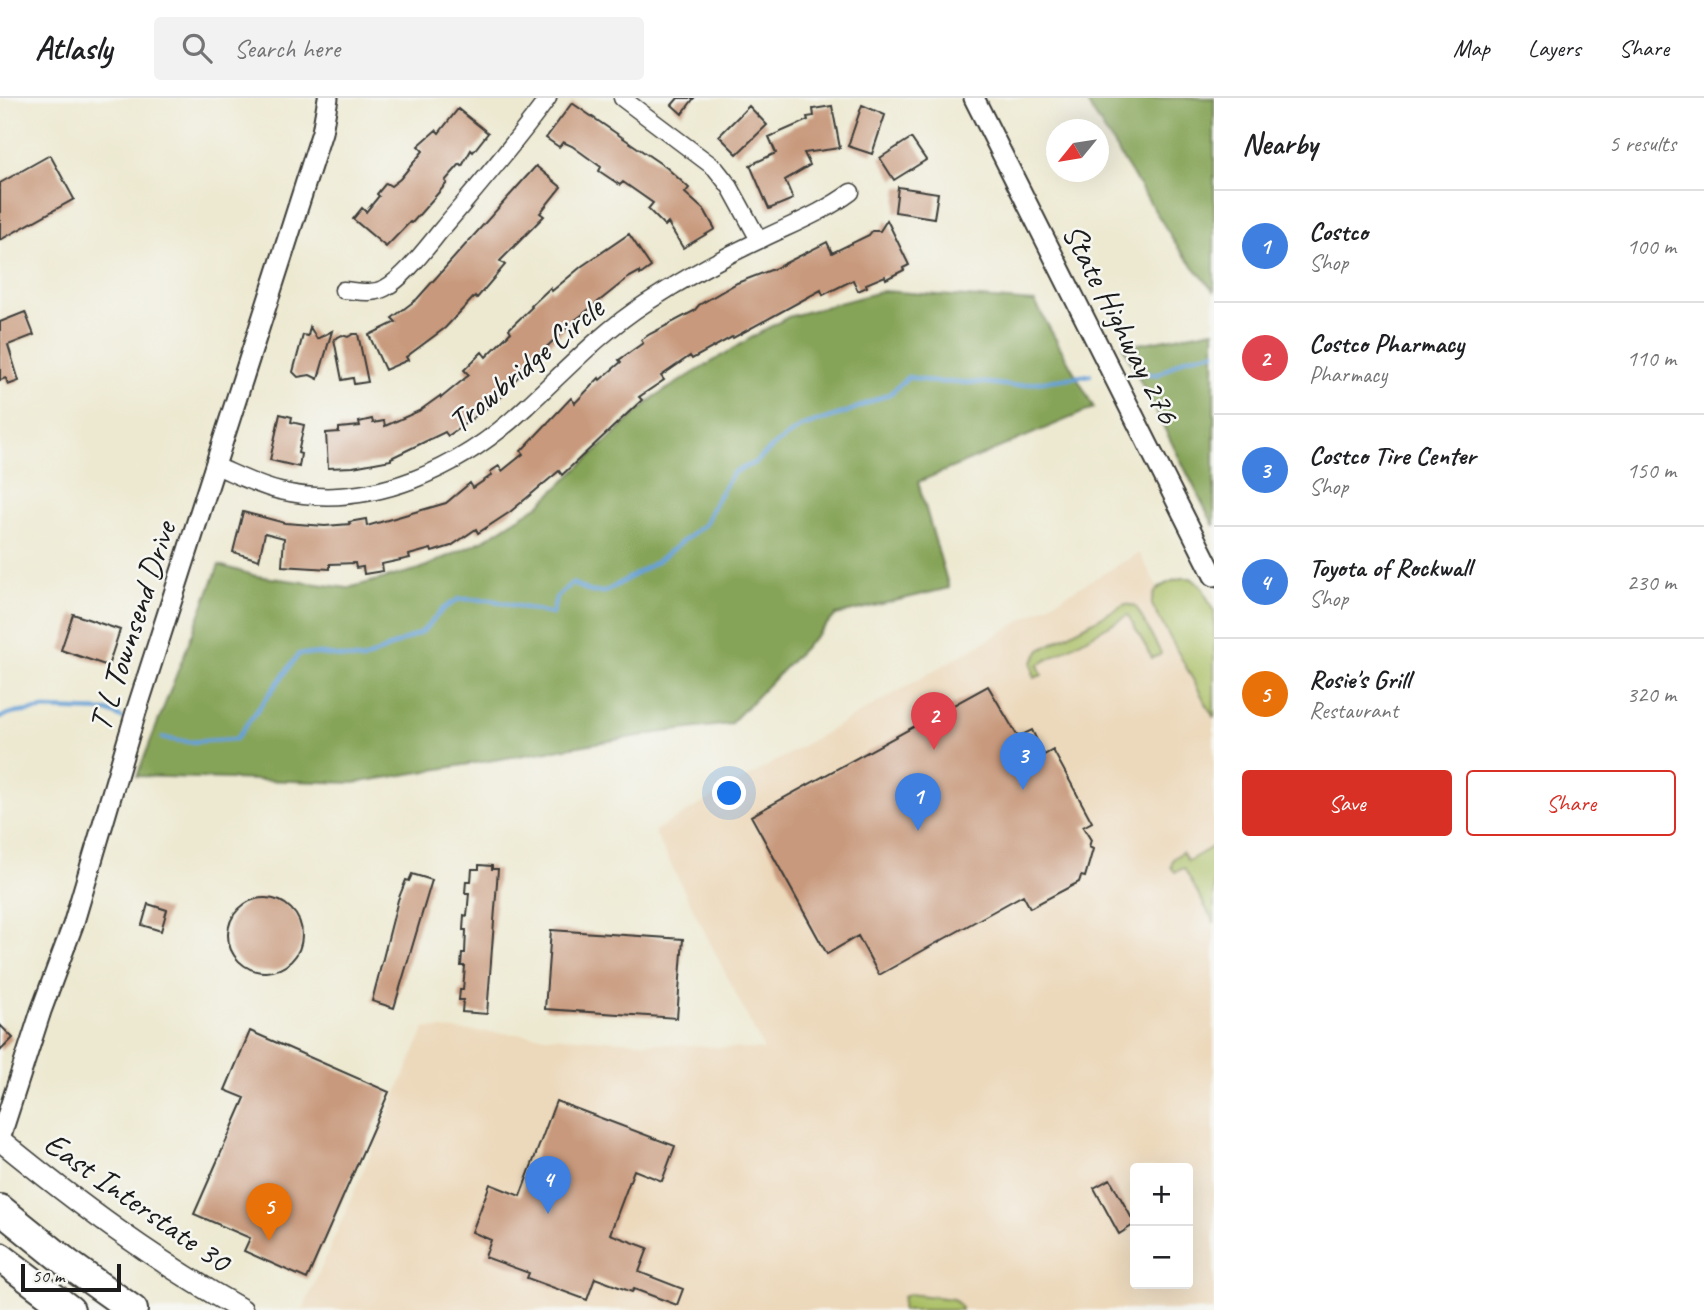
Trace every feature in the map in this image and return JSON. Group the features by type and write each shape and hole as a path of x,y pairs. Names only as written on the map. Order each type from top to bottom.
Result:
{"highway":[{"path":"0,1209 133,1310"},
{"path":"0,1257 70,1310"}],"main road":[{"name":"East Interstate 30","path":"0,1139 114,1230 206,1290 242,1310"}],"street":[{"name":"T L Townsend Drive","path":"0,1139 41,1012 73,925 136,712 322,132 328,98"},
{"name":"T L Townsend Drive","path":"322,132 343,98"},
{"path":"342,290 372,292 386,288 398,278 428,247 548,98"},
{"path":"622,98 715,168 730,187 759,240"},
{"name":"State Highway 276","path":"974,98 1214,576"},
{"name":"Trowbridge Circle","path":"216,466 280,491 315,496 358,495 399,485 443,467 485,443 586,350 645,304 759,240 829,208 851,192"}],"shaded area":[{"path":"1139,553 1214,690 1214,1310 303,1310 425,1028 764,1050 654,831"}],"green space":[{"path":"1084,98 1214,98 1214,291 1179,249 1109,138 1109,119 1097,119"},
{"path":"883,291 1035,302 1094,408 918,482 949,588 836,615 730,724 664,732 354,783 137,776 219,565 256,576 348,588 420,569 482,541 539,505 654,397 759,333 788,317"},
{"path":"1214,330 1214,526 1123,347"},
{"path":"1182,578 1191,578 1202,587 1214,612 1214,718 1152,605 1157,590"},
{"path":"1125,604 1135,606 1138,610 1160,655 1152,658 1128,615 1038,665 1042,675 1034,678 1032,663 1040,650"},
{"path":"1214,846 1214,923 1184,868 1175,872 1171,867 1173,859 1182,852 1188,861"},
{"path":"909,1294 953,1299 960,1305 961,1310 902,1310 903,1297"}],"building":[{"path":"678,98 694,98 682,114 672,105"},
{"path":"572,103 667,168 689,188 685,193 705,211 715,229 683,248 668,223 665,226 648,209 653,203 623,182 620,185 599,171 601,167 572,146 563,142 559,147 546,138"},
{"path":"862,105 885,115 872,154 848,146"},
{"path":"749,106 767,125 737,154 719,136"},
{"path":"832,106 840,148 804,153 810,165 785,180 793,199 769,209 750,165 776,153 769,137 808,120 807,117 814,116 813,109"},
{"path":"458,109 488,133 412,223 386,247 353,219 362,208 366,212 386,183 391,186 400,179 423,151 418,146 436,130 439,133"},
{"path":"911,138 926,160 894,180 880,158"},
{"path":"50,155 74,199 0,240 0,183"},
{"path":"536,166 561,187 540,213 544,216 500,261 505,265 477,298 475,296 445,328 406,357 408,360 385,370 369,335 396,322 392,318 417,299"},
{"path":"898,187 938,193 934,218 895,212"},
{"path":"887,220 909,265 903,268 904,270 886,279 885,276 866,284 867,287 858,291 853,280 823,295 821,290 692,359 690,356 661,376 664,380 639,397 642,400 562,475 559,471 510,512 478,533 476,529 451,546 409,555 410,558 382,564 383,571 364,574 363,567 356,568 355,563 330,564 330,569 282,566 284,538 265,533 259,560 233,552 243,512 285,523 325,526 350,524 349,522 366,519 367,526 446,503 470,483 473,488 492,475 490,472 499,466 502,471 523,454 521,451 571,398 575,403 599,378 600,380 621,362 619,360 643,343 641,340 650,334 694,311 699,305 737,283 776,268 827,242 832,253 872,231 880,231"},
{"path":"629,234 651,267 640,275 639,272 628,278 573,322 519,373 521,374 506,389 508,391 495,402 448,436 445,432 391,460 353,467 328,468 326,433 339,432 339,428 360,426 359,422 372,419 373,423 384,421 385,426 419,411 440,396 441,398 469,375 464,370 482,352 486,357 511,332 509,329 550,288 552,291 582,266"},
{"path":"25,312 34,335 8,345 19,381 8,385 6,378 0,380 0,322"},
{"path":"310,327 317,339 332,331 318,379 310,375 298,377 293,372 303,335 308,336"},
{"path":"358,334 368,382 354,384 353,378 342,380 334,339"},
{"path":"280,414 292,417 291,422 304,425 298,453 301,454 299,467 270,460"},
{"path":"73,614 120,630 108,666 61,650"},
{"path":"988,686 1018,737 1032,730 1044,755 1053,750 1092,822 1083,827 1091,840 1089,847 1093,849 1085,877 1081,876 1079,882 1030,908 1023,895 879,975 858,936 827,954 751,816"},
{"path":"479,865 498,869 487,1014 462,1012 463,1000 459,1000 460,990 463,990 465,966 461,966 462,953 465,953 464,915 467,916 469,893 465,893 466,881 471,881 472,869 479,869"},
{"path":"412,874 432,880 394,1008 372,1001 398,900 406,880 409,881"},
{"path":"258,898 272,898 286,904 296,914 302,935 300,949 286,966 272,972 258,972 244,966 234,956 228,942 228,928 234,914 244,904"},
{"path":"148,904 167,910 161,931 142,925"},
{"path":"551,930 683,939 677,1018 545,1009"},
{"path":"0,1025 13,1038 0,1051"},
{"path":"250,1031 389,1092 307,1279 244,1251 250,1238 194,1214 245,1098 225,1090"},
{"path":"556,1101 675,1146 662,1181 634,1170 610,1234 648,1248 639,1272 683,1289 677,1305 595,1278 587,1300 527,1278 529,1273 485,1257 491,1240 472,1232 490,1184 520,1196"},
{"path":"1110,1179 1130,1215 1130,1227 1119,1234 1094,1188"}],"waterway":[{"path":"1137,372 1157,375 1186,358 1214,352"},
{"path":"162,738 189,742 236,739 299,654 363,660 423,631 443,609 459,599 490,600 552,614 556,598 572,583 591,592 605,592 656,562 705,524 733,473 756,462 801,427 847,412 891,393 908,377 934,382 1013,386 1090,375"},
{"path":"0,718 8,714 45,709 107,711 122,718"}],"place":[{"name":"Costco Pharmacy","path":"934,750"},
{"name":"Costco Tire Center","path":"1023,790"},
{"name":"Costco","path":"918,831"},
{"name":"Toyota of Rockwall","path":"548,1214"},
{"name":"Rosie's Grill","path":"269,1241"}]}
